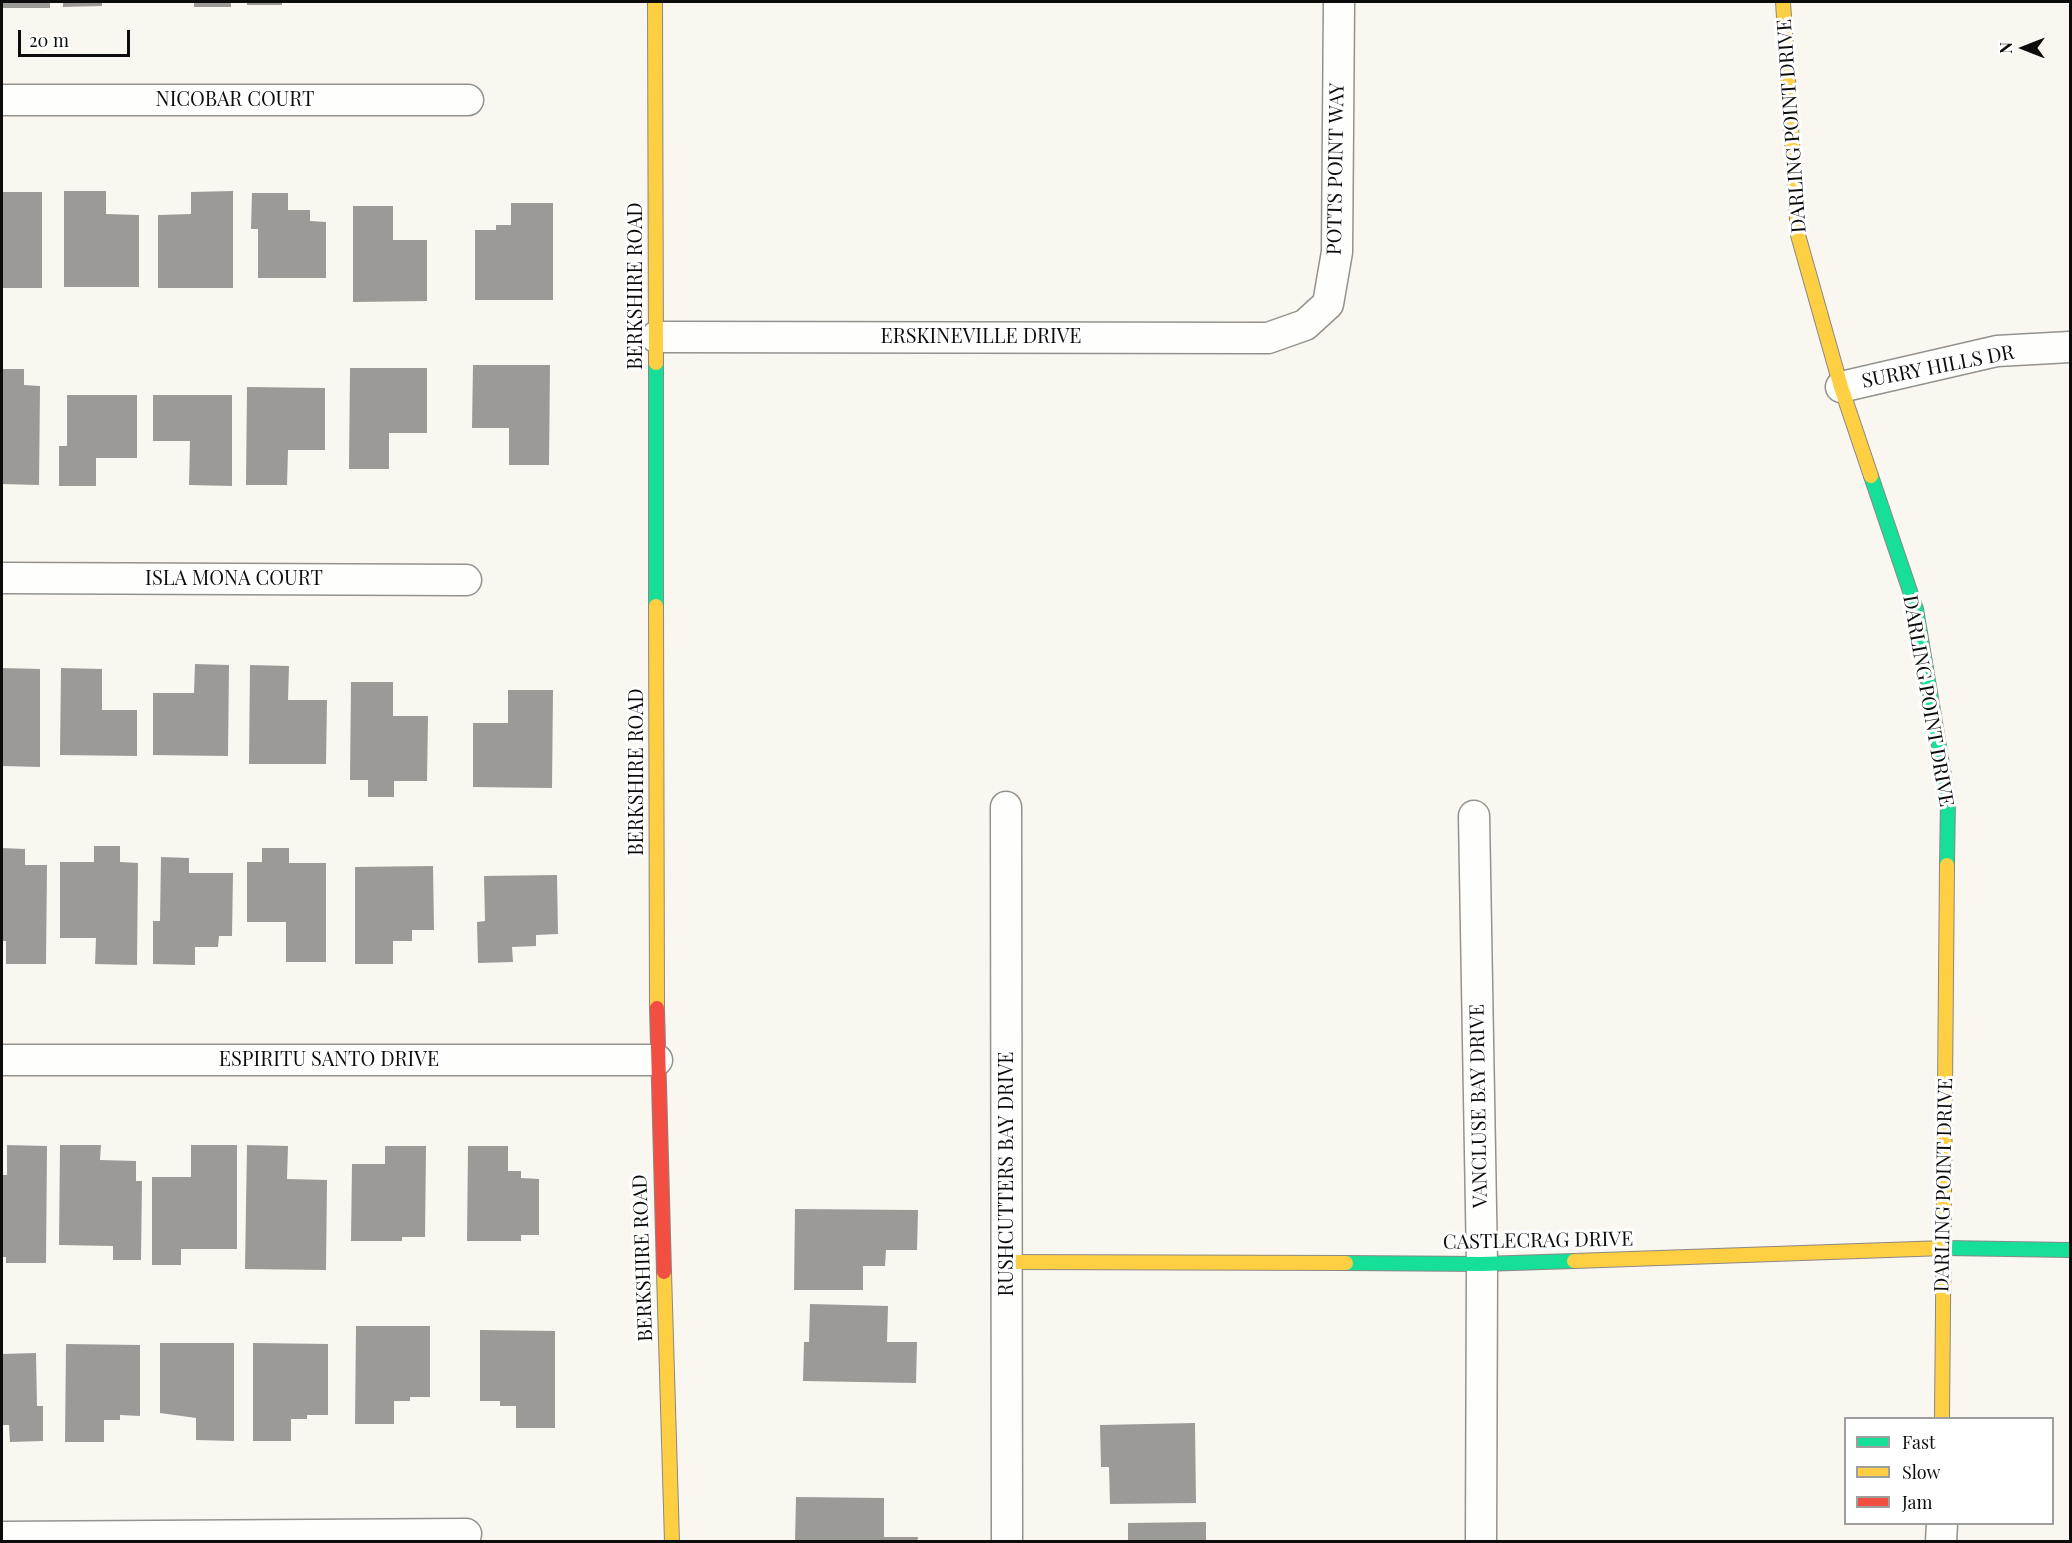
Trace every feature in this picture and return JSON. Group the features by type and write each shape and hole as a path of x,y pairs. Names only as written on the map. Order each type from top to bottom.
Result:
{"street":[{"name":"BERKSHIRE ROAD","path":"656,2 657,1060 672,1542"},
{"name":"POTTS POINT WAY","path":"1305,325 1328,304 1337,252 1339,2"},
{"name":"DARLING POINT DRIVE","path":"1783,2 1798,235 1841,387 1917,609 1948,800 1942,1417"},
{"name":"NICOBAR COURT","path":"2,100 468,100"},
{"name":"ERSKINEVILLE DRIVE","path":"656,337 1268,338 1305,325"},
{"name":"SURRY HILLS DR","path":"1841,387 1997,351 2070,347"},
{"name":"ISLA MONA COURT","path":"2,578 466,580"},
{"name":"RUSHCUTTERS BAY DRIVE","path":"1006,807 1007,1542"},
{"name":"VANCLUSE BAY DRIVE","path":"1474,816 1482,1264 1481,1542"},
{"name":"ESPIRITU SANTO DRIVE","path":"2,1060 657,1060"},
{"name":"CASTLECRAG DRIVE","path":"1007,1262 1482,1264 1943,1248 2070,1250"},
{"path":"1941,1542 1942,1525"},
{"path":"2,1537 466,1534"}],"building":[{"path":"2,2 50,2 50,8 2,8"},
{"path":"63,2 102,2 102,6 63,7"},
{"path":"194,2 231,2 231,7 194,7"},
{"path":"247,2 282,2 282,5 247,5"},
{"path":"64,191 106,191 106,214 139,215 139,287 64,287"},
{"path":"233,191 233,288 158,288 158,215 191,214 191,192"},
{"path":"2,192 42,192 42,288 2,288"},
{"path":"252,193 288,193 288,210 310,210 310,221 326,222 326,278 258,278 258,229 251,229"},
{"path":"511,203 553,203 553,300 475,300 475,230 496,230 496,225 511,225"},
{"path":"353,206 393,206 393,240 427,240 427,301 353,302"},
{"path":"473,365 550,365 549,465 509,465 509,428 472,428"},
{"path":"350,368 427,368 427,433 389,433 389,469 349,469"},
{"path":"2,369 24,369 24,385 40,386 39,485 2,484"},
{"path":"247,387 325,388 325,450 288,450 287,485 246,485"},
{"path":"67,395 137,395 137,458 96,458 96,486 59,486 59,446 67,446"},
{"path":"153,395 232,395 232,486 189,485 190,441 153,441"},
{"path":"195,664 229,665 228,756 153,755 153,693 194,693"},
{"path":"250,665 289,666 288,700 327,700 326,764 249,764"},
{"path":"2,668 40,669 40,767 2,766"},
{"path":"61,668 102,669 102,710 137,710 137,756 60,755"},
{"path":"351,682 393,682 393,716 428,716 427,781 394,781 394,797 368,797 368,780 350,780"},
{"path":"508,690 553,690 552,788 473,787 473,723 508,723"},
{"path":"94,846 120,846 120,862 138,863 137,965 95,964 96,938 60,938 60,862 94,862"},
{"path":"2,848 25,849 25,865 47,865 46,964 6,964 6,941 2,941"},
{"path":"262,848 289,848 289,863 326,863 326,962 286,962 286,922 247,922 247,862 262,862"},
{"path":"161,857 189,858 189,873 233,873 232,936 219,936 218,947 195,947 195,965 153,964 153,921 160,921"},
{"path":"433,866 434,930 412,930 412,941 393,941 393,964 355,964 355,867"},
{"path":"557,875 558,934 536,935 536,946 512,947 513,962 478,963 477,922 485,921 484,876"},
{"path":"7,1145 47,1146 46,1263 6,1263 6,1257 2,1257 2,1175 7,1175"},
{"path":"60,1145 101,1145 100,1160 136,1161 136,1181 142,1181 141,1260 113,1260 113,1246 59,1245"},
{"path":"191,1145 237,1145 237,1249 181,1249 181,1265 152,1265 152,1177 191,1177"},
{"path":"247,1145 288,1146 287,1179 327,1180 326,1270 245,1269"},
{"path":"385,1146 426,1146 425,1237 402,1237 402,1241 351,1241 352,1164 385,1164"},
{"path":"468,1146 508,1146 508,1171 521,1171 521,1178 539,1179 539,1235 521,1235 521,1241 467,1241"},
{"path":"795,1209 918,1210 917,1250 886,1250 885,1266 863,1266 863,1290 794,1290"},
{"path":"810,1304 888,1306 887,1342 917,1342 916,1383 803,1381 804,1342 809,1342"},
{"path":"356,1326 430,1326 430,1397 410,1397 410,1401 394,1401 394,1424 355,1424"},
{"path":"480,1330 555,1331 555,1428 516,1428 516,1406 500,1406 500,1401 480,1401"},
{"path":"160,1343 234,1343 234,1441 196,1440 196,1418 160,1413"},
{"path":"253,1343 328,1344 328,1415 307,1415 307,1419 291,1419 291,1441 253,1441"},
{"path":"66,1344 140,1345 140,1416 120,1415 120,1420 104,1420 104,1442 65,1442"},
{"path":"36,1353 37,1406 43,1406 43,1441 10,1442 9,1425 2,1425 2,1354"},
{"path":"1195,1423 1196,1503 1110,1504 1109,1467 1101,1467 1100,1425"},
{"path":"796,1497 884,1498 884,1537 918,1537 917,1542 795,1542"},
{"path":"1206,1522 1206,1542 1128,1542 1128,1523"}],"traffic: fast":[{"path":"656,363 656,606"},
{"path":"1871,476 1916,609 1948,800 1947,865"},
{"path":"1945,1248 2070,1250"},
{"path":"1346,1263 1482,1264 1574,1261"}],"traffic: slow":[{"path":"655,2 656,363"},
{"path":"1783,2 1798,235 1841,387 1871,476"},
{"path":"656,606 657,1008"},
{"path":"1942,1417 1947,865"},
{"path":"1574,1261 1945,1248"},
{"path":"1007,1262 1346,1263"},
{"path":"664,1272 672,1542"}],"traffic: jam":[{"path":"657,1008 664,1272"}]}
